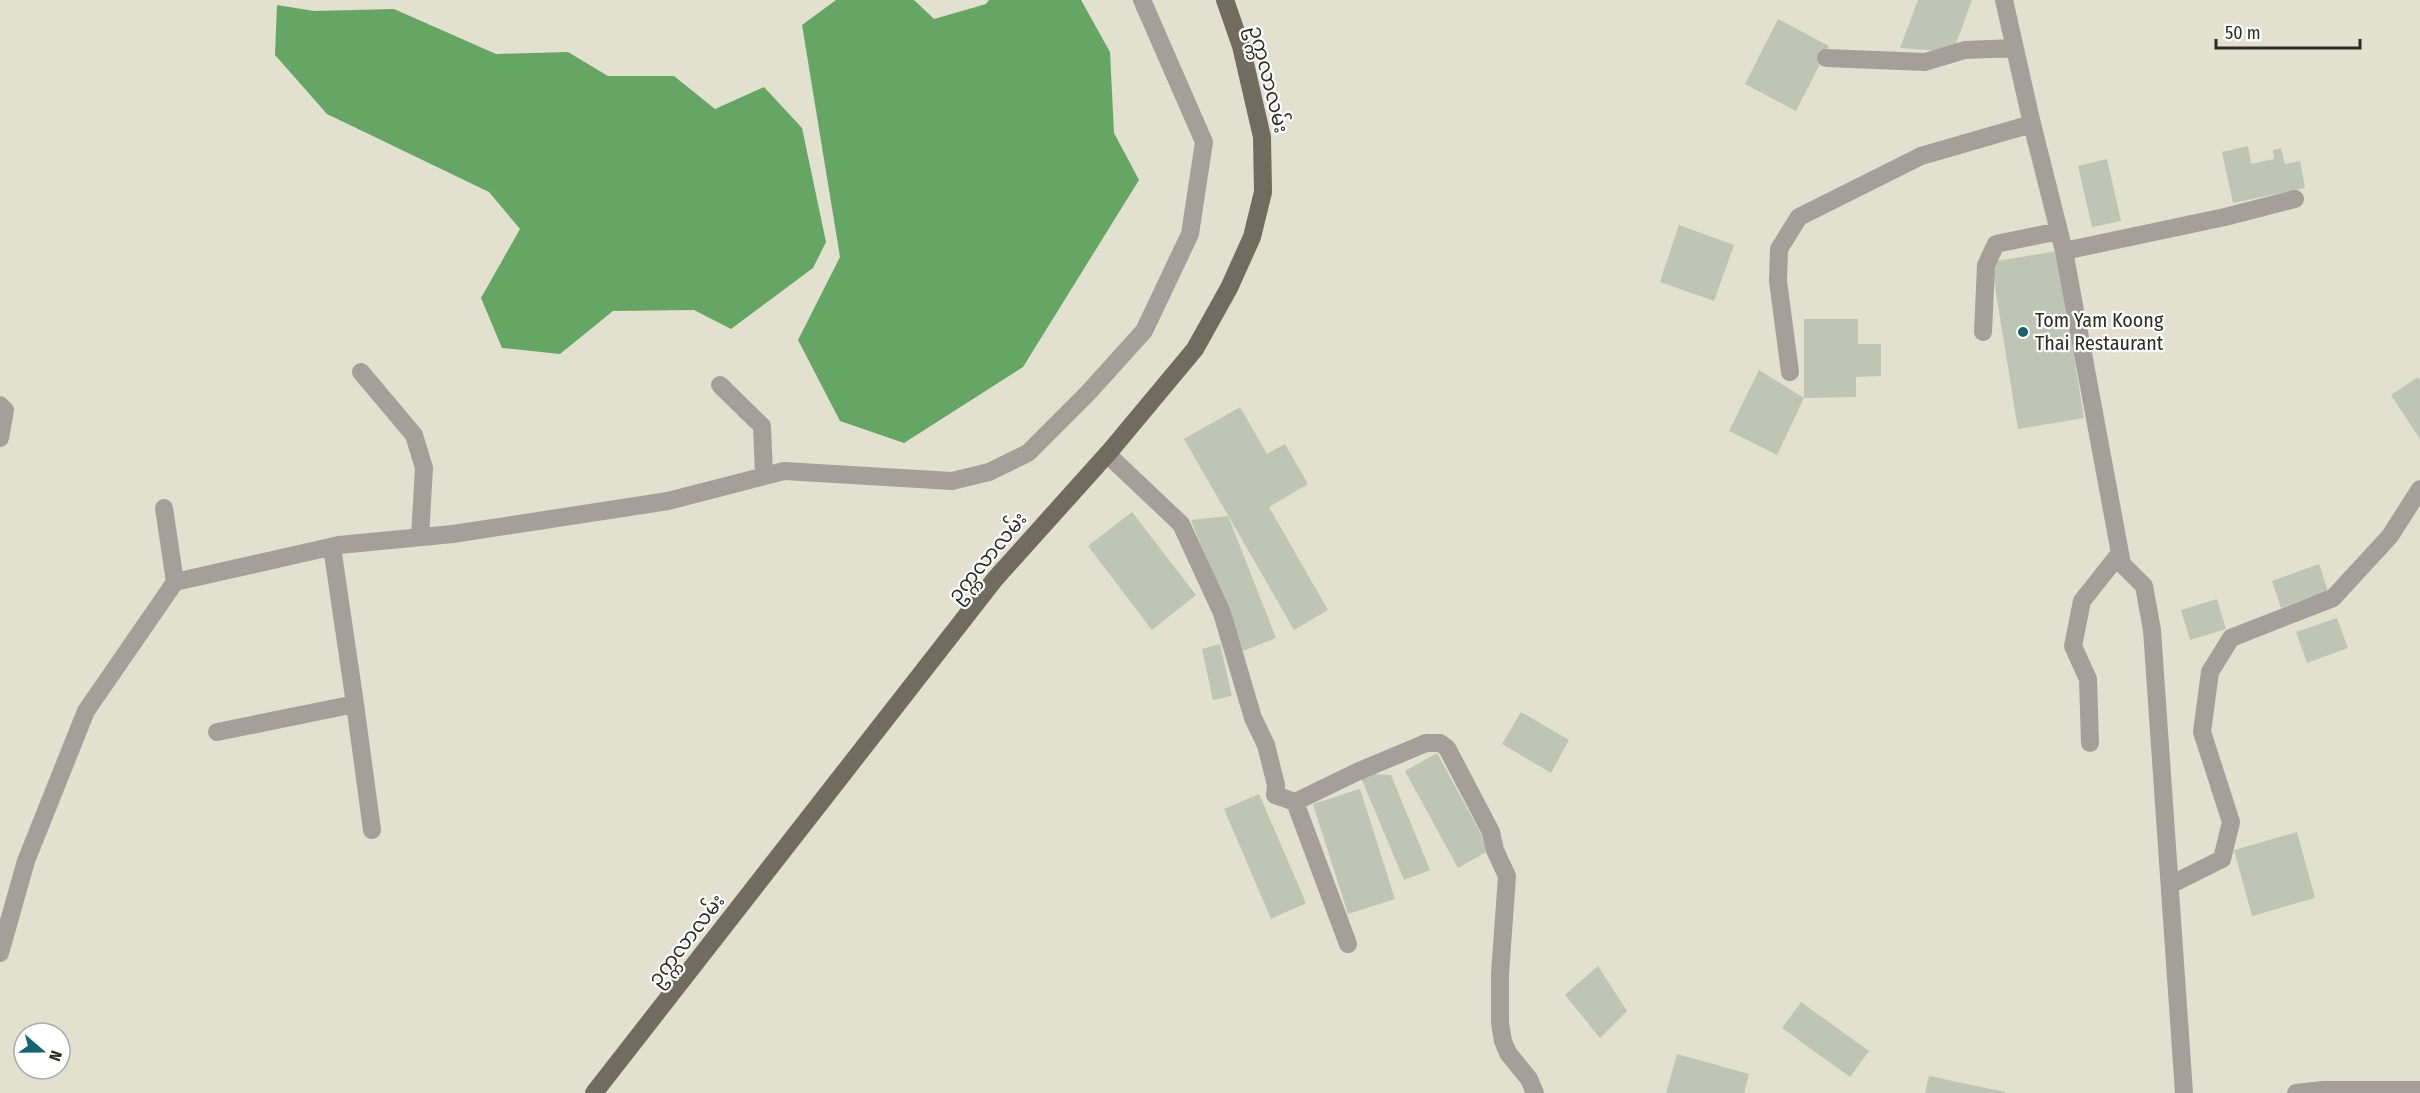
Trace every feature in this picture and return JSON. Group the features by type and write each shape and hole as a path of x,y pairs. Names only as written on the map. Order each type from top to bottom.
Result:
{"main road":[{"name":"ဥက္ကလာလမ်း","path":"594,1093 995,579 1107,454 1194,349 1229,288 1252,237 1263,192 1262,136 1241,46 1225,0"}],"street":[{"path":"0,953 26,861 86,711 175,582 332,547 420,537 668,501 784,471 952,481 989,472 1028,453 1144,332 1190,234 1204,142 1142,0"},
{"path":"2004,0 2064,251 2122,564 2144,586 2152,630 2184,1093"},
{"path":"1826,58 1925,63 1965,50 2014,48"},
{"path":"1790,372 1778,281 1779,249 1799,217 1921,156 2032,124"},
{"path":"2064,251 2225,217 2295,199"},
{"path":"1983,332 1986,265 1995,244 2059,231"},
{"path":"361,372 414,435 424,468 420,537"},
{"path":"720,385 762,426 764,476"},
{"path":"0,405 5,410 0,438"},
{"path":"1107,454 1181,524 1222,613 1253,718 1266,745 1276,785 1275,795 1295,802 1359,771 1426,743 1440,743 1447,748 1491,832 1495,849 1507,876 1500,974 1500,1023 1508,1053 1529,1079 1534,1093"},
{"path":"2170,885 2222,859 2231,822 2202,732 2210,672 2231,638 2333,598 2390,536 2420,489"},
{"path":"164,508 175,582"},
{"path":"332,547 372,830"},
{"path":"2091,743 2088,679 2073,646 2082,601 2120,553"},
{"path":"217,732 355,704"},
{"path":"1295,802 1348,944"},
{"path":"2296,1093 2323,1090 2420,1090"}],"shaded area":[{"path":"836,0 914,0 934,19 986,4 989,0 1081,0 1110,52 1114,133 1139,180 1023,367 904,443 840,421 798,340 840,257 802,25"},
{"path":"277,5 314,11 394,9 496,54 568,52 608,76 674,76 715,109 764,87 802,128 826,242 813,268 731,329 694,310 613,311 560,354 502,348 481,298 520,229 489,192 327,114 275,55"}],"building":[{"path":"1918,0 1972,0 1953,52 1900,48"},
{"path":"1778,19 1829,46 1796,111 1745,84"},
{"path":"2248,146 2251,164 2274,159 2273,150 2281,148 2285,164 2300,161 2305,188 2233,203 2222,152"},
{"path":"2107,159 2121,221 2092,227 2078,166"},
{"path":"1679,225 1734,245 1714,301 1660,282"},
{"path":"2057,251 2084,418 2018,429 1991,262"},
{"path":"1804,319 1858,319 1858,344 1881,344 1881,376 1856,377 1856,397 1804,398"},
{"path":"1759,370 1804,398 1777,455 1729,431"},
{"path":"2418,377 2420,380 2420,439 2391,395"},
{"path":"1240,407 1267,454 1285,444 1308,484 1269,507 1328,610 1294,630 1184,439"},
{"path":"1132,512 1196,595 1152,630 1088,546"},
{"path":"1228,516 1276,638 1243,651 1191,520"},
{"path":"2319,564 2328,591 2281,608 2272,581"},
{"path":"2217,599 2226,629 2190,640 2181,610"},
{"path":"2337,618 2348,648 2307,663 2296,632"},
{"path":"1220,644 1232,696 1213,700 1202,649"},
{"path":"1521,712 1569,740 1551,773 1502,744"},
{"path":"1437,753 1490,850 1458,868 1405,771"},
{"path":"1359,773 1391,775 1430,870 1404,880"},
{"path":"1360,789 1395,899 1348,914 1313,804"},
{"path":"1259,794 1306,903 1271,919 1224,809"},
{"path":"2297,832 2315,898 2252,916 2234,850"},
{"path":"1598,966 1627,1011 1600,1038 1565,995"},
{"path":"1801,1002 1869,1051 1850,1077 1782,1028"},
{"path":"1677,1054 1749,1074 1744,1093 1666,1093"},
{"path":"1929,1076 2005,1092 2005,1093 1925,1093"}],"place":[{"name":"Tom Yam Koong Thai Restaurant","path":"2023,332"}]}
